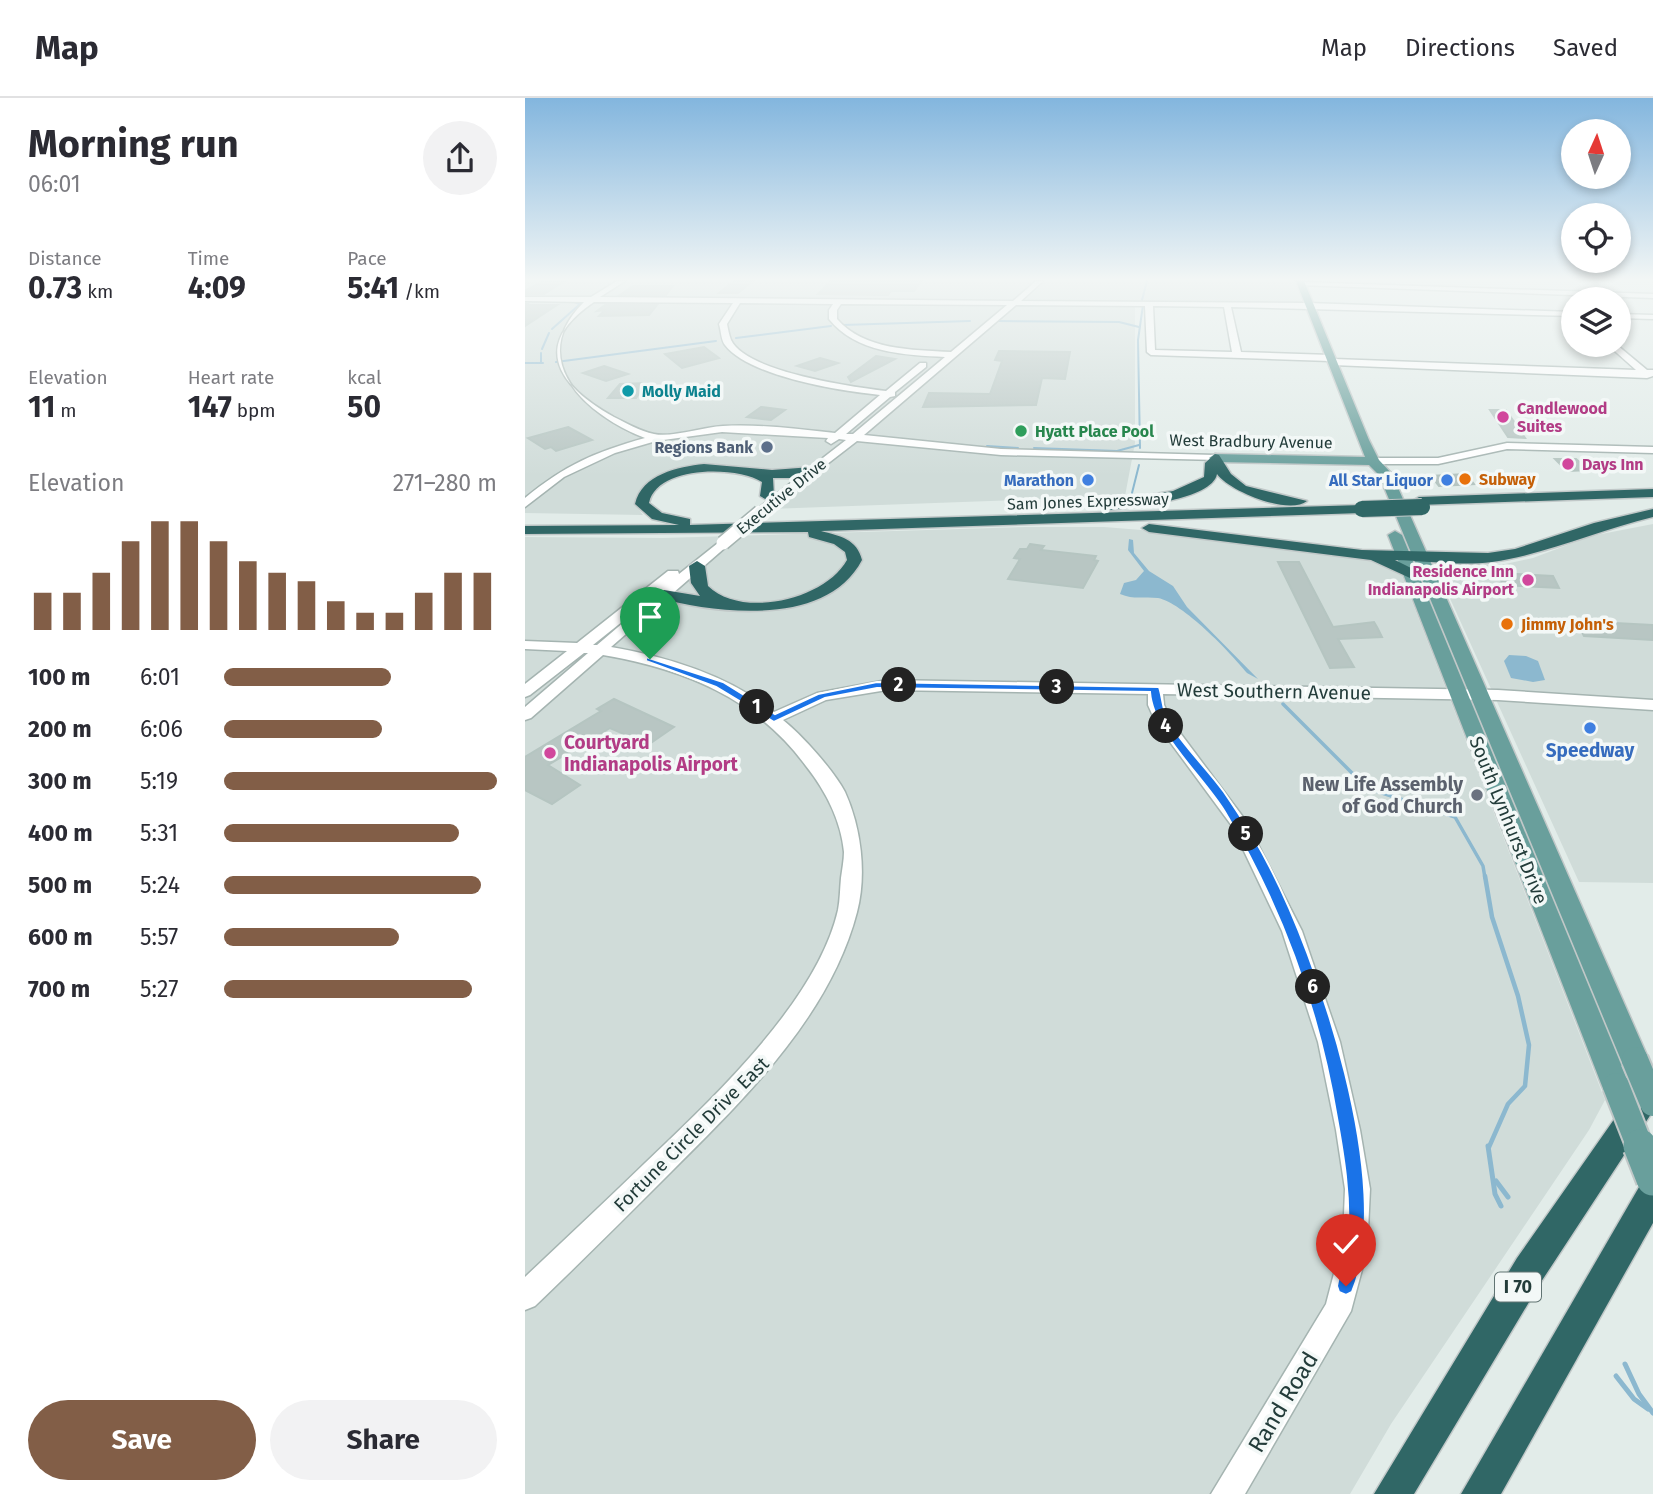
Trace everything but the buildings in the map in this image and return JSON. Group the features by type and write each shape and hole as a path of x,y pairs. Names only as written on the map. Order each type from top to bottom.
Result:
{"highway":[{"path":"1215,458 1231,482 1257,494 1361,506"},
{"path":"1028,514 1122,505 1180,493 1209,481 1215,458"},
{"path":"691,523 649,512 642,504 644,495 663,480 692,471 720,467 792,474 812,471"},
{"path":"750,470 769,481 767,496"},
{"name":"Sam Jones Expressway","path":"1420,504 1653,493"},
{"name":"Sam Jones Expressway","path":"525,530 765,529 1420,504 1653,499"},
{"name":"Sam Jones Expressway","path":"525,522 691,523 1361,506"},
{"path":"1006,521 1179,530 1362,555 1386,561 1411,561 1511,555 1599,526 1653,513"},
{"path":"664,595 731,606 766,607 804,600 839,584 852,567 852,553 838,540 812,533 765,529"},
{"path":"697,566 696,579 702,590 731,606"},
{"name":"I 70","path":"1393,1494 1529,1270 1653,1087"},
{"path":"1480,1494 1653,1192"}],"main road":[{"name":"South Lynhurst Drive","path":"1326,346 1411,561 1653,1103"},
{"path":"1322,460 1349,453 1363,440"},
{"name":"West Bradbury Avenue","path":"1215,458 1322,460"},
{"path":"1322,460 1372,468"},
{"name":"South Lynhurst Drive","path":"1469,694 1653,1179"}],"street":[{"path":"552,346 549,356 551,368 560,385 574,398 618,424 655,438"},
{"path":"731,346 745,358 805,380 905,395"},
{"path":"888,346 953,355"},
{"name":"Executive Drive","path":"755,512 767,496 792,474 946,346"},
{"name":"Executive Drive","path":"525,715 645,595 812,471 963,346"},
{"path":"1149,346 1149,350 1154,353 1649,373"},
{"path":"1235,346 1240,356"},
{"path":"1628,357 1649,373 1653,380"},
{"name":"West Bradbury Avenue","path":"655,438 742,429 1001,452 1215,458"},
{"path":"525,504 552,481 577,466 655,438"},
{"path":"1372,468 1438,461 1511,446 1653,450"},
{"name":"Executive Drive","path":"525,692 664,595 697,566 717,543"},
{"path":"645,595 664,595"},
{"name":"Fortune Circle Drive East","path":"525,645 591,648 650,659 695,673 739,696 774,718 811,754 827,774 837,790 848,821 852,844 851,882 845,916 830,957 799,1014 743,1086 525,1296"},
{"name":"West Southern Avenue","path":"774,718 822,696 877,685 1469,694 1653,705"},
{"name":"Rand Road","path":"1155,689 1156,705 1164,723 1239,824 1269,877 1293,932 1331,1047 1356,1180 1356,1236 1348,1279 1336,1311 1227,1494"}],"shaded area":[{"path":"525,346 1135,346 1135,443 1125,496 769,509 814,475 737,466 707,466 646,486 635,504 643,515 525,513"},
{"path":"1653,524 1653,883 1579,882 1437,570 1450,565 1505,564 1533,558 1591,536"},
{"path":"1104,527 1191,534 1373,560 1401,573 1605,1100 1589,1130 1391,1424 1350,1494 525,1494 525,537 663,538"}],"water":[{"path":"1129,539 1133,540 1134,553 1149,571 1173,586 1187,607 1258,679 1247,673 1218,641 1180,609 1158,598 1120,594 1124,583 1136,580 1144,571 1128,550"},
{"path":"1509,655 1526,656 1538,661 1545,680 1533,682 1511,678 1504,661"}],"waterway":[{"path":"556,362 677,346"},
{"path":"1138,346 1140,448"},
{"path":"541,353 541,362"},
{"path":"525,363 543,363"},
{"path":"1034,448 1117,451 1139,445"},
{"path":"987,446 1018,448"},
{"path":"1132,493 1139,465"},
{"path":"1283,704 1367,788 1455,817 1483,866 1485,878"},
{"path":"1485,876 1492,917 1518,996 1529,1045 1525,1086 1508,1104 1489,1147"},
{"path":"1488,1146 1495,1194 1501,1206"},
{"path":"1496,1181 1508,1197"},
{"path":"1625,1364 1639,1394 1653,1413"},
{"path":"1616,1376 1634,1399 1648,1409"}],"place":[{"name":"Molly Maid","path":"628,391"},
{"name":"Candlewood Suites","path":"1503,417"},
{"name":"Hyatt Place Pool","path":"1021,431"},
{"name":"Regions Bank","path":"767,447"},
{"name":"Days Inn","path":"1568,464"},
{"name":"Subway","path":"1465,479"},
{"name":"Marathon","path":"1088,480"},
{"name":"All Star Liquor","path":"1447,480"},
{"name":"Residence Inn Indianapolis Airport","path":"1528,580"},
{"name":"Jimmy John's","path":"1507,624"},
{"name":"Speedway","path":"1590,728"},
{"name":"Courtyard Indianapolis Airport","path":"550,753"},
{"name":"New Life Assembly of God Church","path":"1477,795"}],"route":[{"path":"650,659 695,673 719,684 774,718 822,696 877,685 1155,689 1156,705 1164,723 1221,795 1260,860 1291,925 1311,979 1339,1081 1356,1180 1356,1236 1346,1286"}]}
